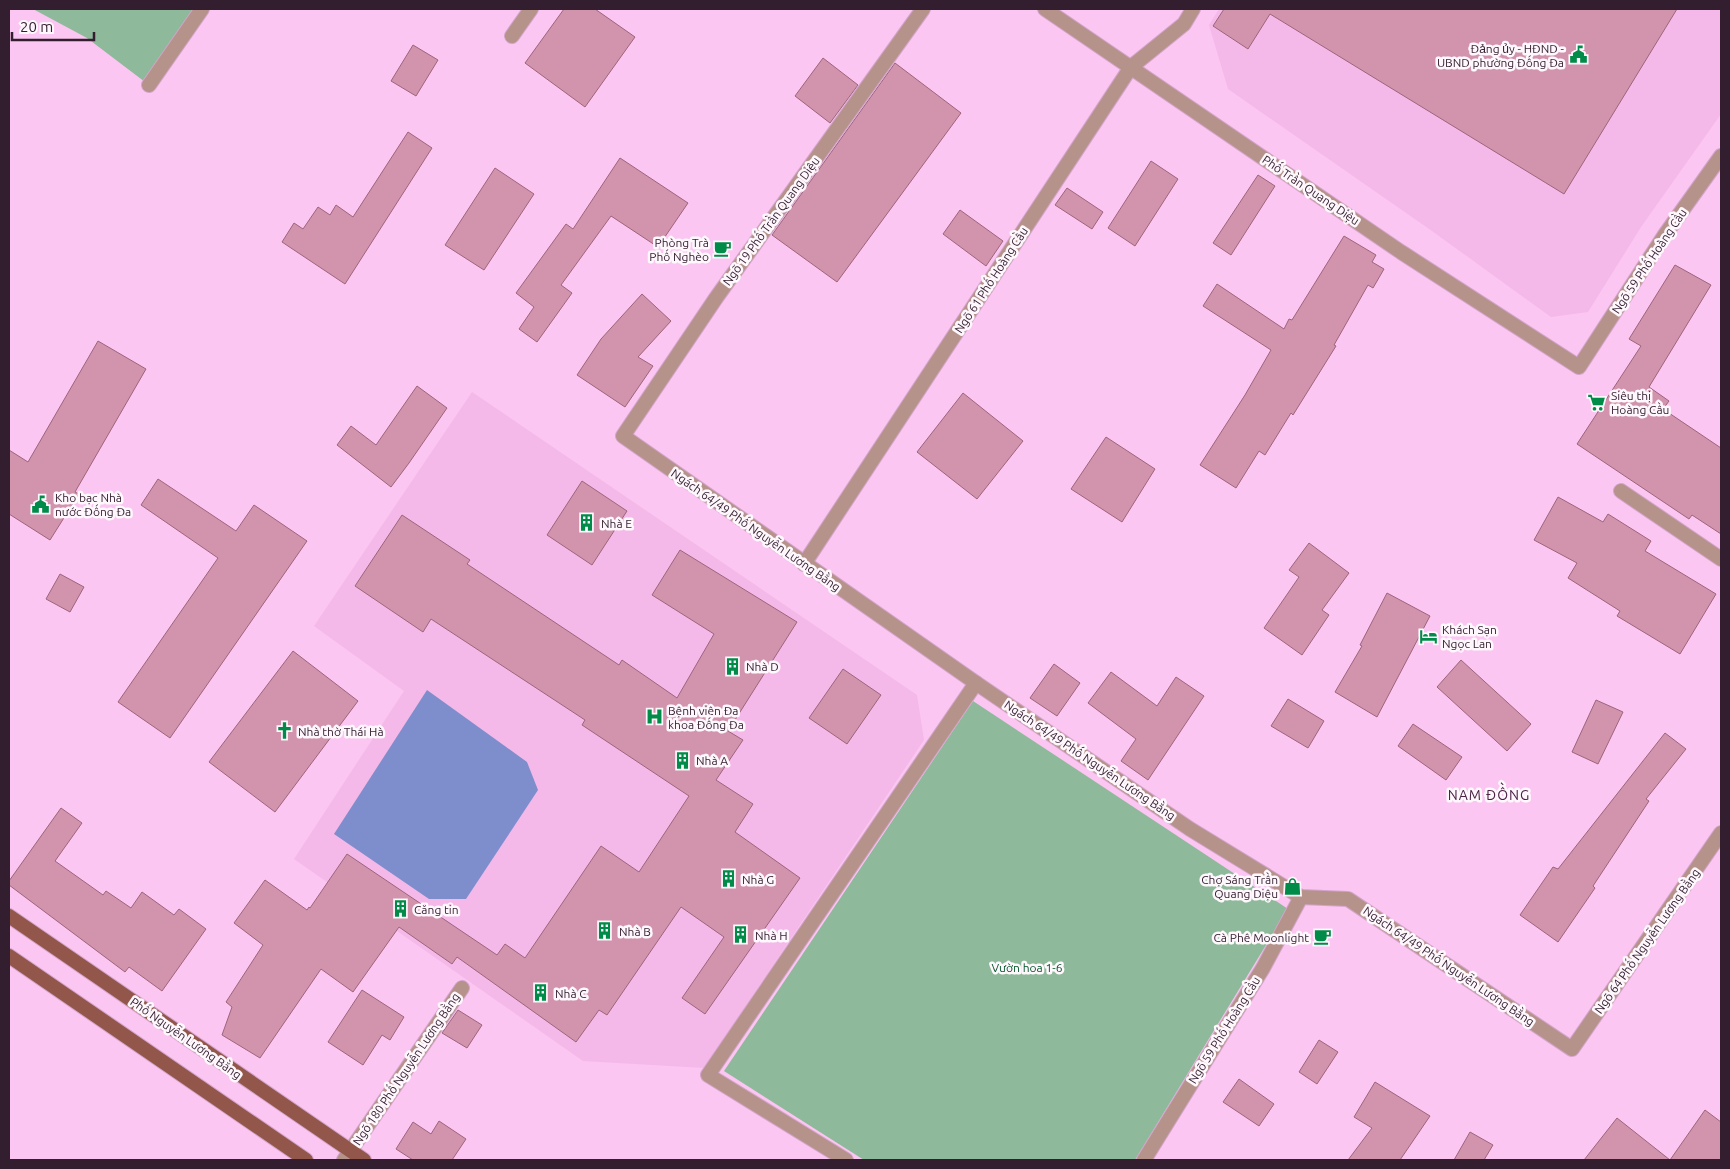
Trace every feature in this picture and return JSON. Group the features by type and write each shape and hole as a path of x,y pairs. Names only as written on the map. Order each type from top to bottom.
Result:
{"main road":[{"name":"Phố Nguyễn Lương Bằng","path":"9,916 347,1156 364,1160"},
{"path":"9,956 306,1160"}],"street":[{"path":"150,84 202,9"},
{"path":"512,36 531,9"},
{"name":"Ngõ 19 Phố Trần Quang Diệu","path":"622,436 716,298 922,9"},
{"name":"Phố Trần Quang Diệu","path":"1046,9 1401,252 1580,368"},
{"name":"Ngõ 61 Phố Hoàng Cầu","path":"804,564 1130,67 1184,24 1193,9"},
{"name":"Ngõ 59 Phố Hoàng Cầu","path":"1580,368 1664,236 1721,156"},
{"name":"Ngách 64/49 Phố Nguyễn Lương Bằng","path":"622,436 976,684 1190,829 1302,898 1348,899 1572,1049"},
{"path":"1621,491 1721,559"},
{"path":"846,1160 708,1075 976,684"},
{"name":"Ngõ 64 Phố Nguyễn Lương Bằng","path":"1572,1049 1721,833"},
{"name":"Ngõ 59 Phố Hoàng Cầu","path":"1144,1160 1263,968 1302,898"},
{"name":"Ngõ 180 Phố Nguyễn Lương Bằng","path":"347,1156 462,988"}],"shaded area":[{"path":"1219,9 1721,9 1721,114 1641,227 1588,312 1551,317 1432,231 1228,89 1209,25"},
{"name":"Bệnh viện Đa khoa Đống Đa","path":"472,392 917,695 924,740 704,1068 583,1061 294,859 404,691 314,626"}],"green space":[{"path":"33,9 202,9 149,85 87,38"},
{"name":"Vườn hoa 1-6","path":"973,701 1288,909 1135,1160 864,1160 724,1071"}],"water":[{"path":"427,690 527,762 538,790 466,899 429,899 334,834"}],"building":[{"path":"564,9 595,9 635,37 585,107 525,63"},
{"path":"1224,9 1677,9 1564,194 1270,14 1248,49 1213,26"},
{"path":"413,45 438,60 416,96 391,81"},
{"path":"823,58 858,85 830,123 795,96"},
{"path":"895,63 961,113 837,282 772,235"},
{"path":"408,132 432,148 345,284 282,242 294,223 303,229 318,207 330,215 336,205 353,217"},
{"path":"620,158 688,203 658,247 611,216 561,285 572,293 537,342 519,329 534,307 516,293 566,224 573,229"},
{"path":"1151,161 1178,179 1135,246 1108,228"},
{"path":"495,168 534,194 484,270 445,245"},
{"path":"1258,175 1275,186 1231,255 1213,243"},
{"path":"1067,188 1103,212 1092,229 1055,205"},
{"path":"960,210 1003,241 986,266 943,234"},
{"path":"1344,236 1376,255 1372,262 1384,269 1373,288 1368,285 1334,345 1336,346 1293,415 1291,413 1265,455 1259,451 1236,488 1200,465 1245,395 1271,350 1203,306 1217,284 1284,329 1289,319 1292,320"},
{"path":"1675,265 1711,285 1649,387 1669,401 1663,409 1721,448 1721,534 1692,515 1689,519 1577,444 1641,346 1629,339"},
{"path":"642,294 671,321 638,357 653,366 625,407 577,375 601,339"},
{"path":"98,341 146,369 75,492 79,494 50,540 9,514 9,450 28,462"},
{"path":"417,386 447,408 391,487 337,445 351,426 376,445"},
{"path":"963,393 1023,441 977,499 917,452"},
{"path":"1106,437 1155,469 1122,522 1071,489"},
{"path":"158,479 236,531 254,505 307,541 170,738 118,702 218,558 141,505"},
{"name":"Nhà E","path":"582,481 627,511 592,565 547,535"},
{"path":"1558,497 1603,522 1608,514 1651,541 1645,551 1716,594 1680,654 1617,616 1620,611 1568,578 1577,563 1534,540"},
{"path":"402,515 470,560 467,564 619,665 622,660 677,698 714,634 652,595 680,550 797,622 728,731 743,740 716,780 753,804 735,832 800,878 705,1014 682,998 724,937 681,907 607,1015 599,1010 576,1042 457,957 452,964 399,927 353,992 321,969 260,1058 222,1035 232,1007 226,1002 263,945 234,923 265,880 307,910 347,854 497,955 505,944 525,958 601,846 639,872 689,796 582,725 585,720 431,619 423,632 355,586"},
{"path":"1309,543 1349,573 1322,610 1329,615 1302,655 1264,628 1299,577 1289,570"},
{"path":"60,574 84,587 70,612 46,599"},
{"path":"1387,593 1430,616 1377,717 1335,692 1362,646 1360,645"},
{"name":"Nhà thờ Thái Hà","path":"293,651 358,701 275,812 209,762"},
{"path":"1461,660 1531,724 1507,751 1437,687"},
{"path":"1054,664 1080,683 1057,716 1030,698"},
{"path":"843,669 881,695 847,744 809,718"},
{"path":"1111,672 1157,706 1176,677 1204,696 1148,780 1121,761 1136,739 1088,703"},
{"path":"1288,699 1324,721 1308,748 1271,726"},
{"path":"1596,700 1623,712 1598,764 1572,752"},
{"path":"1413,724 1462,757 1446,780 1398,746"},
{"path":"1665,733 1686,749 1646,799 1649,801 1593,886 1595,888 1558,942 1520,915 1553,867 1558,869"},
{"path":"61,808 82,823 55,861 103,895 106,891 131,908 142,892 174,915 179,909 206,929 162,991 129,967 125,972 9,885 9,881"},
{"path":"362,990 404,1017 390,1040 382,1035 363,1065 328,1042"},
{"path":"458,1010 482,1025 467,1048 442,1033"},
{"path":"1319,1040 1338,1052 1317,1084 1299,1072"},
{"path":"1239,1079 1274,1104 1259,1126 1223,1102"},
{"path":"1375,1082 1430,1116 1400,1160 1348,1160 1372,1128 1354,1117"},
{"path":"1705,1110 1721,1122 1721,1160 1670,1160"},
{"path":"1617,1118 1670,1160 1584,1160"},
{"path":"439,1121 466,1139 452,1160 413,1160 396,1149 413,1122 431,1134"},
{"path":"1470,1132 1493,1145 1484,1160 1454,1160"}],"place":[{"name":"Đảng ủy - HĐND - UBND phường Đống Đa","path":"1578,55"},
{"name":"Phòng Trà Phố Nghèo","path":"723,249"},
{"name":"Siêu thị Hoàng Cầu","path":"1597,402"},
{"name":"Kho bạc Nhà nước Đống Đa","path":"41,504"},
{"name":"Nhà E","path":"587,523"},
{"name":"Khách Sạn Ngọc Lan","path":"1428,636"},
{"name":"Nhà D","path":"732,666"},
{"name":"Bệnh viện Đa khoa Đống Đa","path":"654,717"},
{"name":"Nhà thờ Thái Hà","path":"284,731"},
{"name":"Nhà A","path":"682,760"},
{"name":"Nhà G","path":"728,879"},
{"name":"Chợ Sáng Trần Quang Diệu","path":"1292,886"},
{"name":"Căng tin","path":"400,909"},
{"name":"Nhà B","path":"605,931"},
{"name":"Nhà H","path":"741,935"},
{"name":"Cà Phê Moonlight","path":"1323,937"},
{"name":"Nhà C","path":"541,993"}],"district":[{"name":"NAM ĐỒNG","path":"1489,795"}]}
